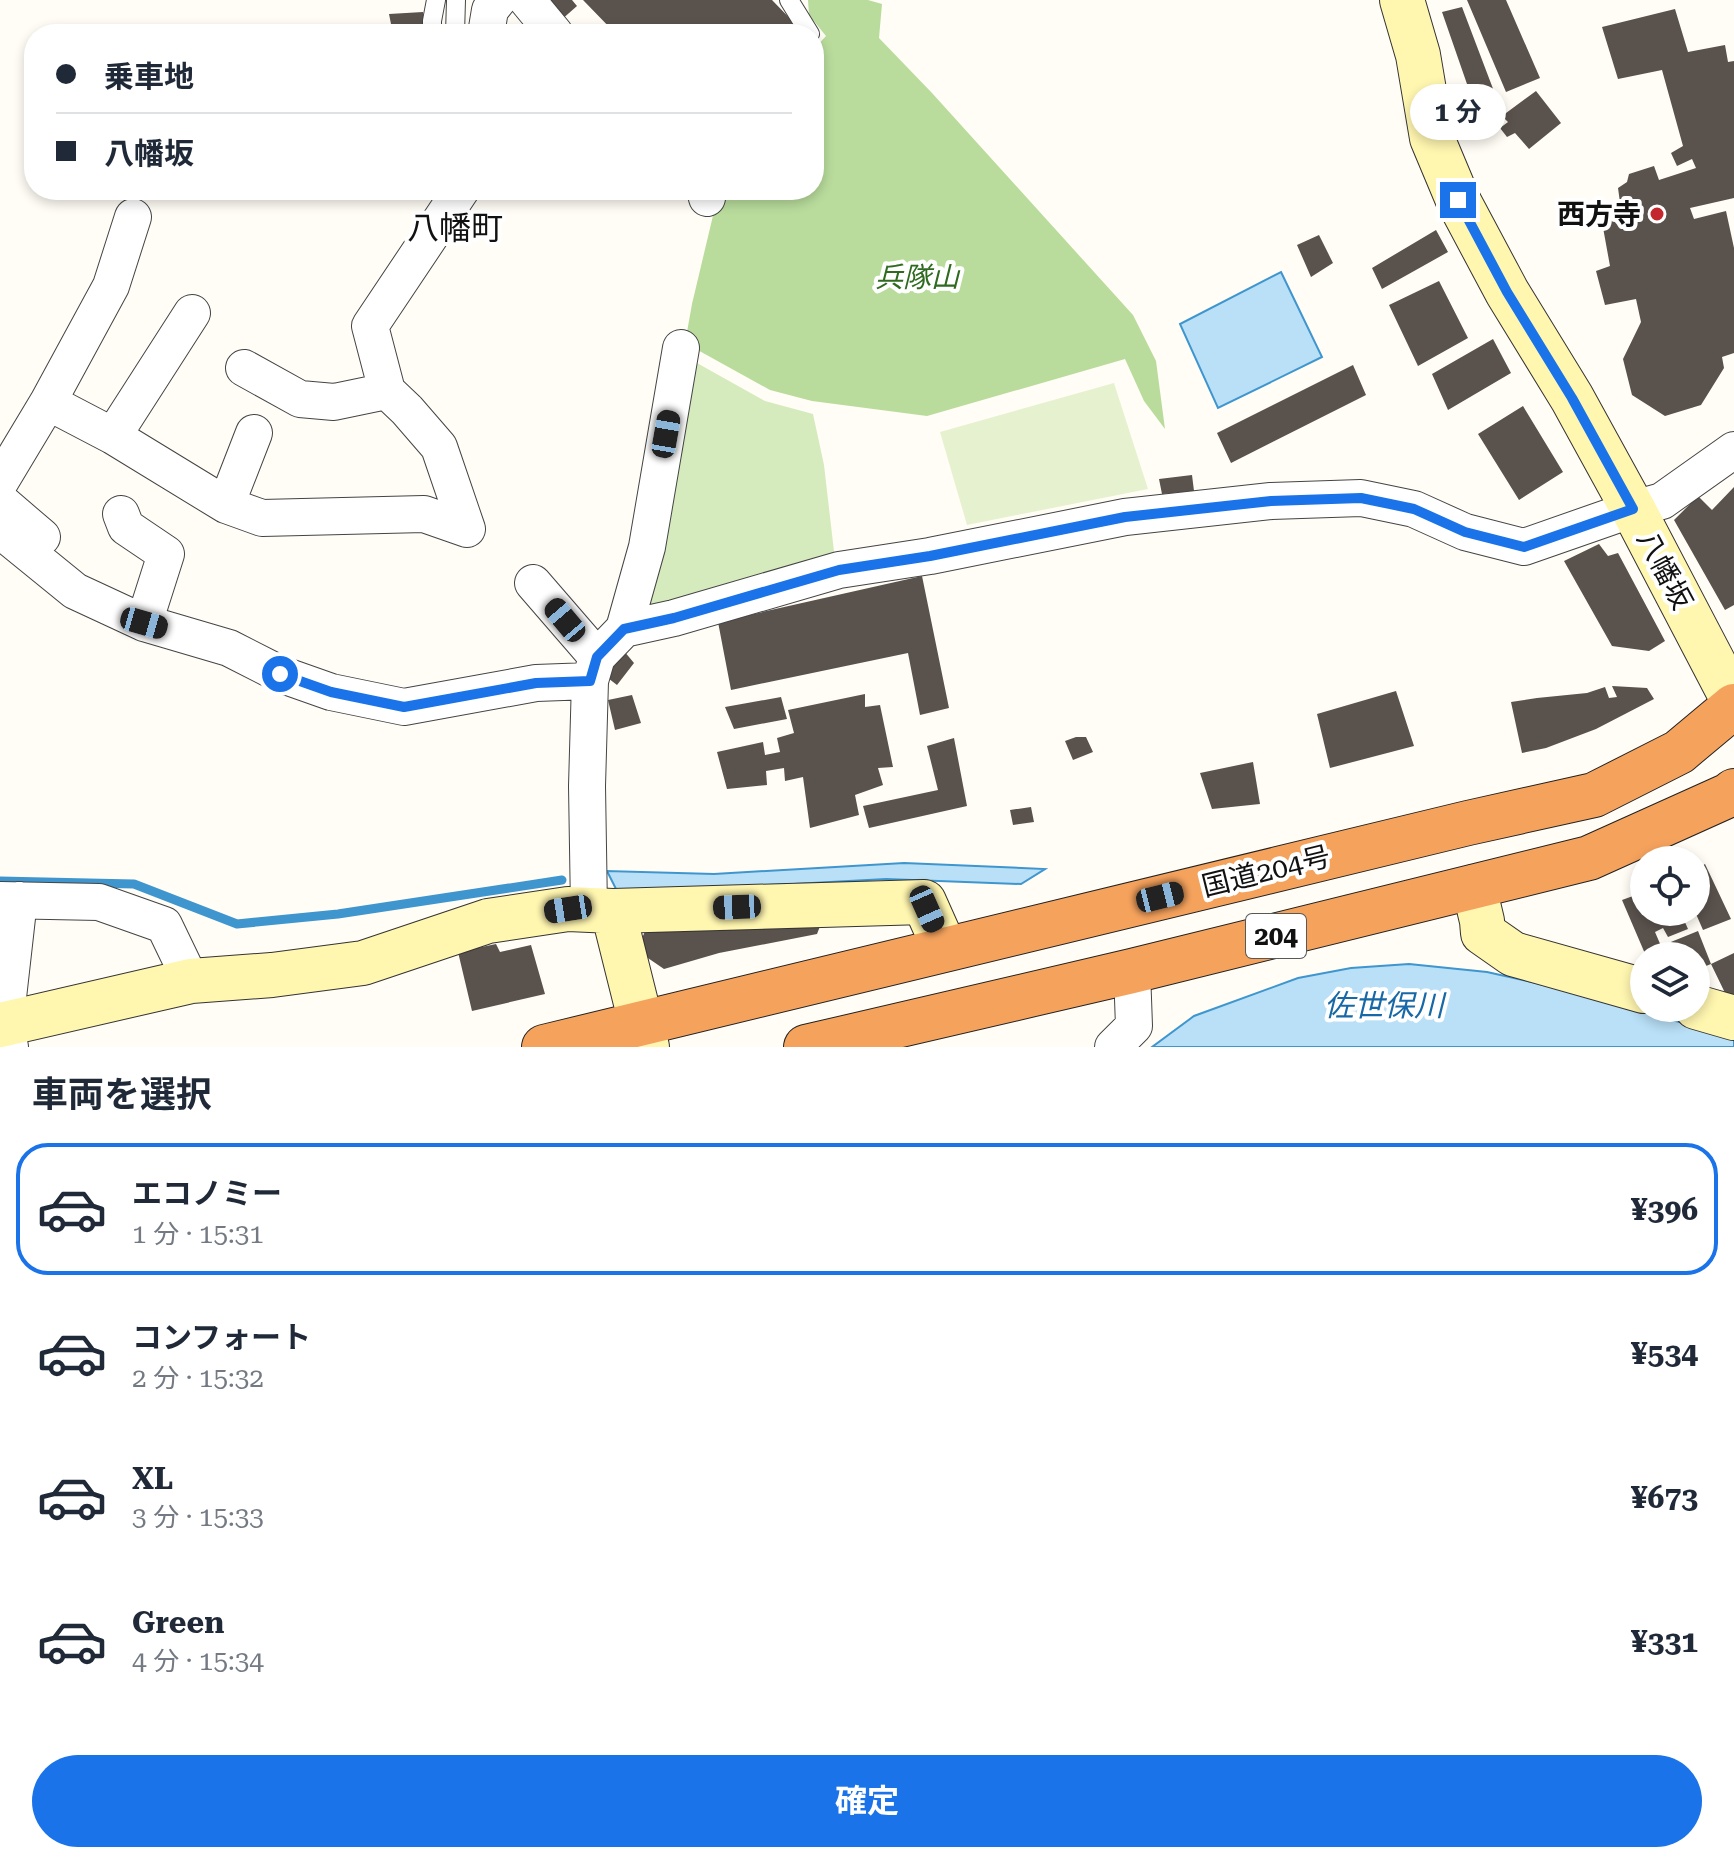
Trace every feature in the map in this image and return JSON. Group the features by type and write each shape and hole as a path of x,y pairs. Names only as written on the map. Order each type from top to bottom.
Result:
{"highway":[{"name":"国道204号","path":"544,1047 644,1035 945,949 1594,795 1679,752 1734,704"},
{"name":"204","path":"806,1047 1132,971 1589,858 1734,791"}],"street":[{"path":"488,24 490,10 498,0"},
{"path":"527,0 547,24"},
{"name":"八幡坂","path":"1402,0 1418,55 1432,138 1458,200 1507,292 1572,398 1633,509 1734,704"},
{"path":"48,402 113,436 226,505 262,518 424,514 467,529 439,447 387,391 370,326 454,200"},
{"path":"0,482 111,286 133,217"},
{"path":"113,436 192,313"},
{"path":"644,1035 601,910 587,786 594,669 624,629 647,547 681,348"},
{"path":"244,368 300,399 334,402 387,391"},
{"path":"1633,509 1648,483 1734,428"},
{"path":"226,505 254,433"},
{"path":"624,629 674,618 839,570 1139,516 1271,501 1361,498 1414,509 1465,532 1524,547 1662,501 1734,450"},
{"path":"0,501 63,556 75,591"},
{"path":"121,514 126,527 166,554 144,623"},
{"path":"0,530 75,591 144,623 229,648 280,674 331,692 404,707 594,669"},
{"path":"533,583 594,669"},
{"path":"1474,887 1483,933 1513,954 1630,987"},
{"path":"191,981 164,925 99,902 10,900 5,1032 191,981 272,975 363,963 488,921 568,909 924,902 945,949"},
{"path":"1113,1047 1134,1026 1132,971"},
{"path":"1710,1011 1734,1018"}],"lane":[{"path":"432,24 436,0"},
{"path":"455,24 456,0"},
{"path":"789,0 804,24"}],"green space":[{"name":"兵隊山","path":"808,0 868,0 882,4 879,38 1133,315 1156,361 1165,429 1144,401 1125,359 927,416 812,401 770,390 685,343 715,200 824,200 826,36 824,24 816,24 809,15"},
{"path":"688,358 765,401 813,414 824,465 835,560 650,613 641,602"},
{"path":"1114,383 1148,489 967,525 940,432"}],"water":[{"path":"1281,272 1322,357 1218,408 1180,324"},
{"path":"904,863 1045,869 1021,884 886,879 617,891 607,871 714,874"},
{"name":"佐世保川","path":"1409,964 1487,972 1630,1008 1630,1022 1679,1022 1734,1037 1734,1047 1152,1047 1194,1016 1298,978 1351,968"}],"building":[{"path":"544,0 572,0 577,6 560,21"},
{"path":"583,0 772,0 795,24 606,24"},
{"path":"1467,0 1506,0 1540,78 1506,92"},
{"path":"1462,7 1495,94 1482,100 1475,84 1467,84 1442,12"},
{"name":"西方寺","path":"1675,9 1688,52 1725,45 1728,62 1734,61 1734,198 1690,208 1694,219 1726,211 1734,248 1734,353 1722,357 1724,368 1701,405 1665,416 1632,395 1623,359 1641,322 1636,299 1605,305 1596,271 1610,266 1602,222 1622,217 1618,188 1627,182 1629,174 1654,166 1659,180 1696,168 1692,159 1677,166 1671,153 1683,146 1662,70 1618,79 1602,27"},
{"path":"423,12 424,24 391,24 389,14"},
{"path":"1536,91 1561,123 1529,149 1515,133 1507,137 1500,128 1508,122 1502,116"},
{"path":"1436,230 1448,252 1382,289 1372,268"},
{"path":"1319,235 1333,263 1311,277 1297,245"},
{"path":"1439,281 1468,338 1418,366 1389,305"},
{"path":"1493,339 1511,373 1448,410 1432,374"},
{"path":"1353,365 1366,395 1231,463 1217,433"},
{"path":"1523,406 1563,472 1519,500 1478,434"},
{"path":"1192,475 1194,491 1162,494 1159,479"},
{"path":"1734,487 1734,605 1725,610 1674,520 1698,496 1712,510"},
{"path":"1599,544 1608,556 1618,553 1665,641 1649,651 1612,646 1564,561"},
{"path":"922,576 949,708 920,715 908,653 731,690 718,622"},
{"path":"624,651 634,663 617,685 604,675"},
{"path":"1612,686 1647,688 1654,699 1596,729 1546,748 1522,753 1511,702 1587,693 1605,687 1609,698 1617,697"},
{"path":"1396,691 1414,746 1330,768 1317,714"},
{"path":"865,694 865,707 880,705 893,767 878,768 883,785 855,795 859,815 810,828 803,777 785,781 784,768 766,771 767,785 727,789 717,752 763,742 765,755 780,752 777,738 794,733 788,710"},
{"path":"632,695 641,723 615,730 608,700"},
{"path":"781,697 787,719 734,729 725,707"},
{"path":"1086,737 1093,752 1073,760 1065,741"},
{"path":"954,738 967,806 869,828 863,806 938,790 927,746"},
{"path":"1253,762 1260,804 1212,809 1200,773"},
{"path":"1031,807 1034,822 1013,825 1010,810"},
{"path":"1710,875 1731,919 1703,930 1701,926 1710,926"},
{"path":"1630,897 1630,919 1622,900"},
{"path":"822,921 817,934 719,953 664,969 645,956 642,938 648,925"},
{"path":"1633,926 1687,926 1688,929 1668,937 1663,928 1655,932 1659,942 1640,942"},
{"path":"1698,931 1702,942 1671,942"},
{"path":"496,944 500,952 531,945 545,994 472,1011 458,952"},
{"path":"1734,953 1734,999 1727,997 1711,964"}],"waterway":[{"path":"0,881 134,884 237,924 338,914 562,880"}],"place":[{"name":"西方寺","path":"1657,214"}],"district":[{"name":"八幡町","path":"455,228"}],"route":[{"path":"280,674 331,692 404,707 536,683 590,681 597,657 624,629 674,618 839,570 930,556 1125,517 1271,501 1361,498 1414,509 1465,532 1524,547 1633,509 1572,398 1507,292 1458,200"}]}
